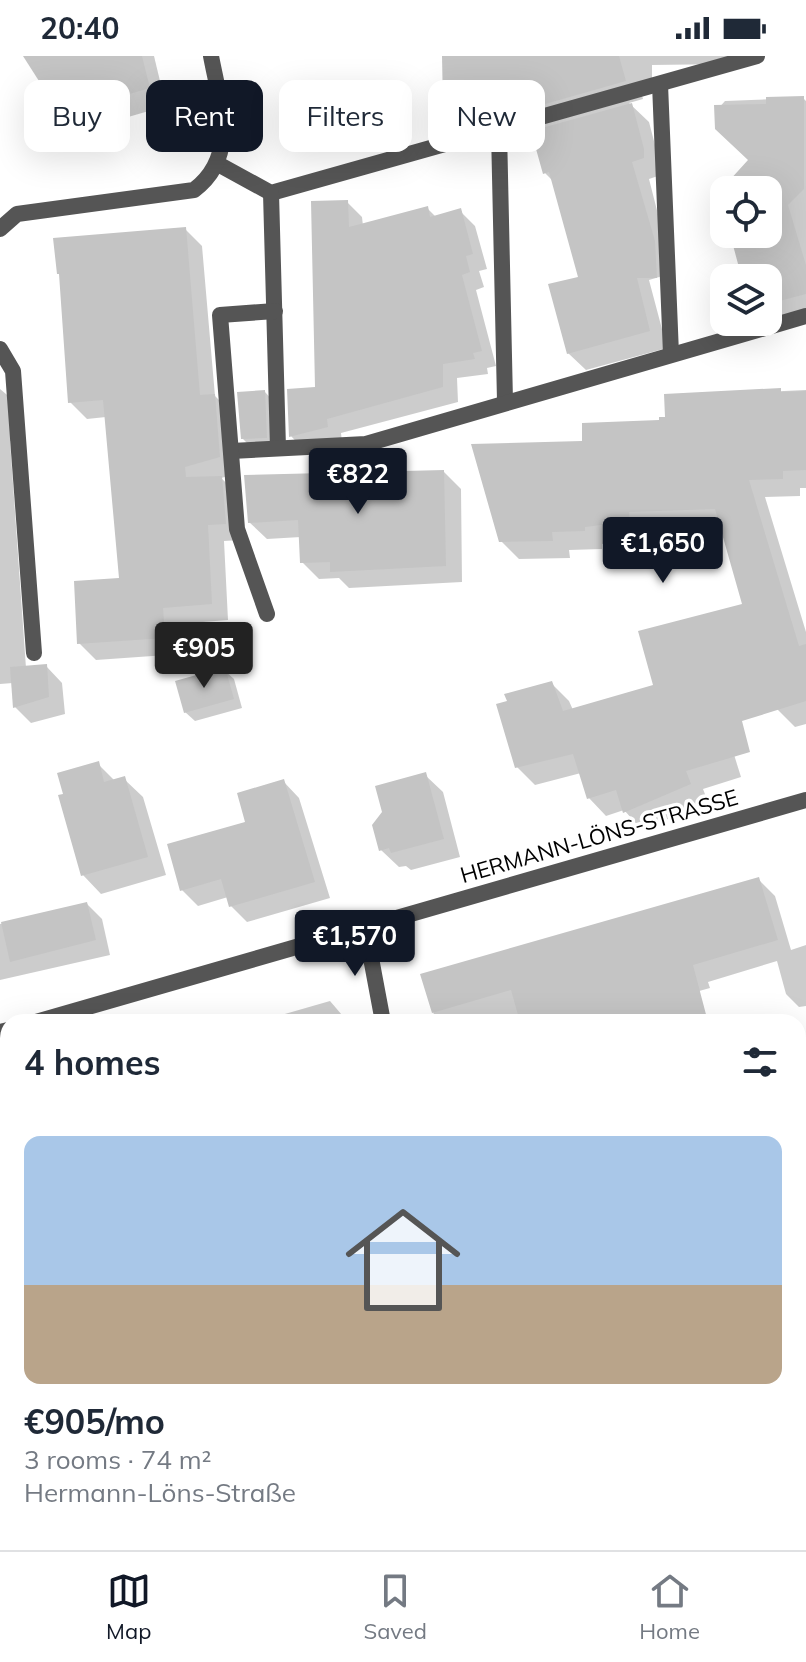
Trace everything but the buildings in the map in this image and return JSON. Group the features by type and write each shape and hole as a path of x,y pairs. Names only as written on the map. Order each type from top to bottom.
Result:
{"street":[{"path":"0,229 17,214 194,190 208,179 223,149 224,124 211,56"},
{"path":"545,118 757,56"},
{"path":"660,84 671,354"},
{"path":"218,164 271,193 428,150"},
{"path":"499,152 505,401"},
{"path":"271,193 278,448"},
{"path":"267,614 237,529 220,315 275,311"},
{"path":"231,451 366,444 505,401 806,316"},
{"path":"0,349 13,371 34,653"},
{"name":"HERMANN-LÖNS-STRASSE","path":"63,1014 806,800"},
{"path":"365,926 382,1014"}]}
